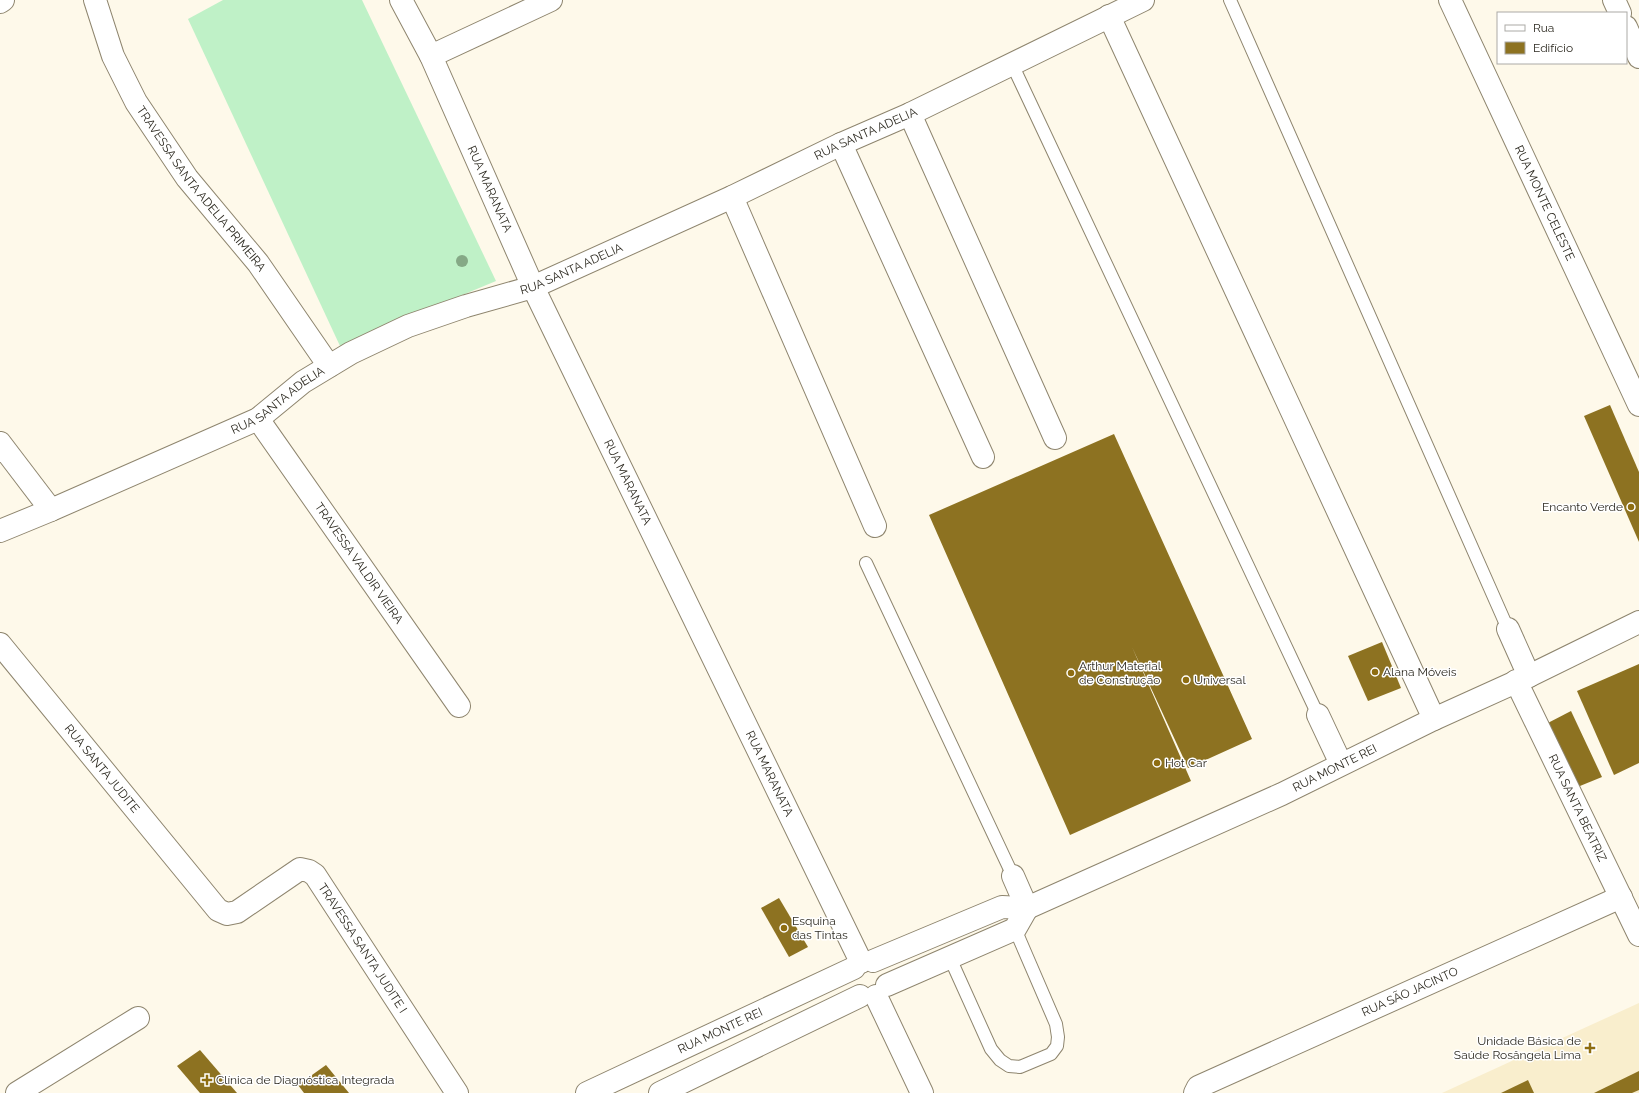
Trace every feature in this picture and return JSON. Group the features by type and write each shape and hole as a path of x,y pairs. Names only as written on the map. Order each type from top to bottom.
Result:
{"street":[{"name":"TRAVESSA SANTA ADELIA PRIMEIRA","path":"95,0 113,56 136,102 187,178 258,263 329,366"},
{"name":"RUA MARANATA","path":"401,0 431,56 533,287 863,964"},
{"path":"431,56 551,0"},
{"name":"RUA SANTA ADELIA","path":"0,531 258,419 303,382 351,353 408,326 466,306 533,287 732,197 841,144 910,114 1143,0"},
{"name":"RUA MONTE CELESTE","path":"1450,0 1639,405"},
{"path":"1614,0 1620,12"},
{"path":"1109,16 1434,719"},
{"path":"1627,29 1639,57"},
{"path":"910,114 1055,438"},
{"path":"841,144 983,457"},
{"path":"732,197 875,526"},
{"name":"TRAVESSA VALDIR VIEIRA","path":"258,419 459,706"},
{"path":"0,443 51,510"},
{"name":"RUA MONTE REI","path":"587,1093 863,964 1002,907 1027,908 1282,794 1434,719 1639,622"},
{"name":"RUA SANTA BEATRIZ","path":"1508,628 1522,678 1639,935"},
{"name":"RUA SANTA JUDITE","path":"0,644 204,893"},
{"path":"1318,715 1341,764"},
{"name":"TRAVESSA SANTA JUDITE I","path":"204,893 218,910 227,914 237,912 300,869 309,871 315,875 457,1093"},
{"path":"660,1093 1015,929 1027,908 1013,876"},
{"name":"RUA SÃO JACINTO","path":"1196,1090 1621,897"},
{"path":"863,964 880,964 886,970 888,978 875,993 854,991 851,984 851,975 863,964"},
{"path":"875,993 922,1093"},
{"path":"17,1093 138,1018"}],"lane":[{"path":"1230,0 1508,628"},
{"path":"1012,64 1318,715"},
{"path":"866,563 1013,876"},
{"path":"950,958 991,1049 1000,1060 1009,1066 1020,1067 1051,1054 1057,1046 1058,1037 1056,1024 1015,929"}],"shaded area":[{"name":"Unidade Básica de Saúde Rosângela Lima","path":"1639,1003 1639,1093 1442,1093"}],"green space":[{"path":"223,0 362,0 496,281 340,346 188,19"}],"building":[{"name":"Encanto Verde","path":"1610,405 1639,472 1639,542 1584,416"},
{"name":"Arthur Material de Construção","path":"1114,434 1252,739 1188,768 1132,647 1191,781 1070,835 929,515"},
{"name":"Alana Móveis","path":"1382,642 1401,688 1368,701 1348,656"},
{"path":"1639,664 1639,763 1614,775 1577,691"},
{"path":"1571,711 1602,777 1575,788 1544,725"},
{"name":"Esquina das Tintas","path":"779,898 808,947 789,957 761,908"},
{"name":"Clínica de Diagnóstica Integrada","path":"200,1050 237,1093 200,1093 177,1066"},
{"path":"326,1065 349,1093 304,1093 298,1085"},
{"path":"1639,1071 1639,1090 1632,1093 1594,1093"},
{"path":"1528,1080 1534,1093 1501,1093"}],"place":[{"name":"Encanto Verde","path":"1631,507"},
{"name":"Alana Móveis","path":"1375,672"},
{"name":"Arthur Material de Construção","path":"1071,673"},
{"name":"Universal","path":"1186,680"},
{"name":"Hot Car","path":"1157,763"},
{"name":"Esquina das Tintas","path":"784,928"},
{"name":"Unidade Básica de Saúde Rosângela Lima","path":"1590,1048"},
{"name":"Clínica de Diagnóstica Integrada","path":"207,1080"}]}
